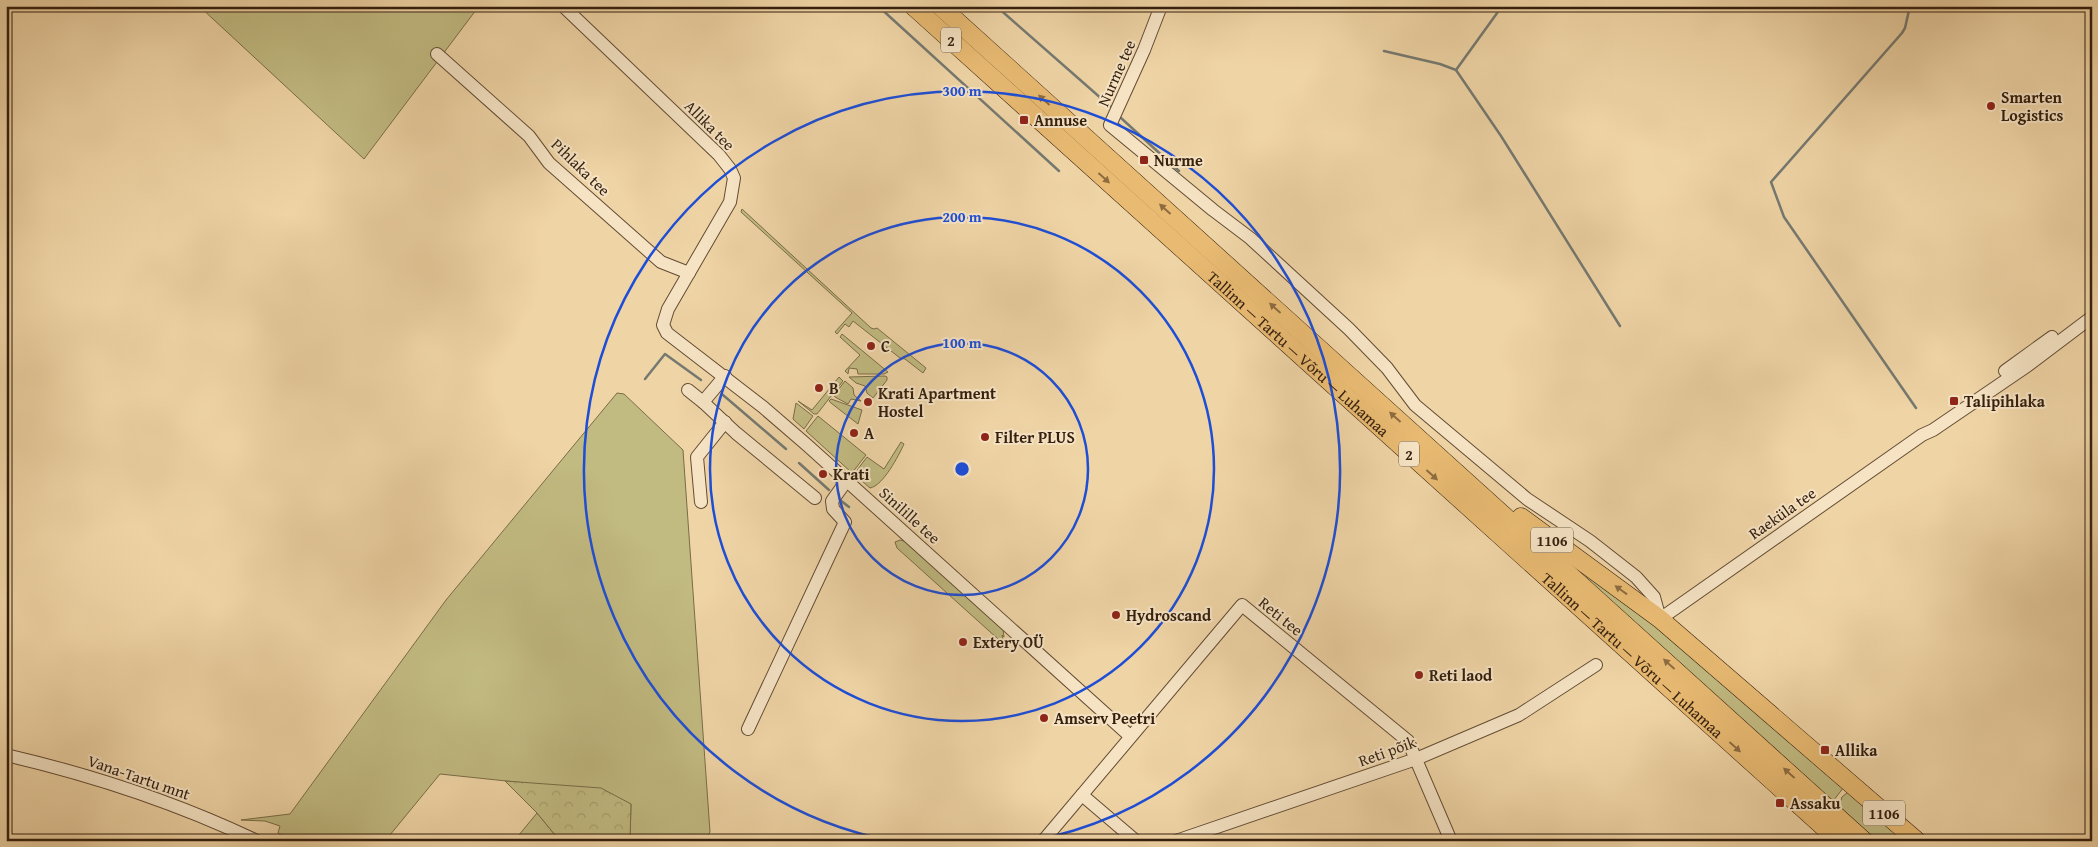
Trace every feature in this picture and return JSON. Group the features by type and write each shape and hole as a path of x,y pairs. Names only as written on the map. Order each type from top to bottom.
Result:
{"highway":[{"name":"Tallinn — Tartu — Võru — Luhamaa","path":"913,6 1839,841"},
{"name":"Tallinn — Tartu — Võru — Luhamaa","path":"940,6 1864,841"},
{"name":"1106","path":"1444,461 1467,472 1509,509 1660,619 1917,841"}],"street":[{"name":"Allika tee","path":"563,6 719,155 730,170 734,185 730,202 668,309 664,325"},
{"name":"Nurme tee","path":"1161,6 1135,73 1110,125 1250,238 1335,316 1387,368 1415,404 1527,499 1590,541 1636,577 1654,597 1660,619"},
{"name":"Pihlaka tee","path":"437,54 529,136 555,168 661,262 689,273"},
{"name":"Raeküla tee","path":"1922,435 1930,426 2026,355 2092,313"},
{"name":"Raeküla tee","path":"1660,619 1922,435 1933,430 2010,378 2092,317"},
{"name":"Sinilille tee","path":"664,325 668,333 675,340 764,407 847,480 1130,736"},
{"path":"704,402 725,376"},
{"path":"688,390 815,498"},
{"path":"701,502 697,457 724,422"},
{"path":"748,729 845,522 833,508 832,501 847,480"},
{"name":"Reti tee","path":"1043,841 1242,605 1408,742 1451,841"},
{"name":"Reti põik","path":"1176,841 1416,759 1519,715 1596,665"},
{"name":"Vana-Tartu mnt","path":"6,755 80,773 155,798 251,840"},
{"path":"1082,795 1136,841"}],"green space":[{"path":"199,6 479,6 364,159"},
{"path":"742,209 871,328 877,328 926,368 923,373 905,359 900,358 853,321 849,327 845,324 837,334 835,332 852,313 741,212"},
{"path":"842,334 888,372 884,374 858,374 857,369 849,368 848,374 845,371 860,355 840,337"},
{"path":"885,376 887,380 873,398 867,393 865,386 856,383 849,377"},
{"path":"839,377 843,381 817,414 814,414 798,401 812,410"},
{"path":"845,381 853,388 854,395 861,401 851,399 848,404 835,397 834,395"},
{"path":"617,393 624,394 683,450 710,832 705,841 630,841 631,804 554,786 440,774 385,841 291,841 278,833 280,826 265,821 241,820 290,814 446,600"},
{"path":"831,399 862,410 858,424 831,403 829,401"},
{"path":"796,403 813,416 804,429 793,419"},
{"path":"818,416 866,455 852,473 806,431"},
{"path":"901,442 904,444 894,462 885,476 875,486 870,488 854,474 867,457 884,469"},
{"path":"900,540 907,542 1003,629 1003,639 998,639 897,548 895,542"},
{"path":"1581,570 1631,603 1844,787 1833,801 1581,574"},
{"path":"505,781 601,788 631,804 630,841 560,841 537,813"},
{"path":"1848,792 1908,841 1878,841 1839,806 1842,797"},
{"path":"537,813 560,841 514,841"}],"waterway":[{"path":"878,6 1059,171"},
{"path":"996,6 1111,107"},
{"path":"1910,6 1902,33 1771,182 1784,217 1916,408"},
{"path":"1456,70 1500,9"},
{"path":"1384,51 1440,64 1456,70 1501,136 1620,326"},
{"path":"1121,118 1179,171"},
{"path":"645,379 665,354 701,380"},
{"path":"723,395 786,449"},
{"path":"799,463 829,490"},
{"path":"840,500 849,507"}],"place":[{"name":"Smarten Logistics","path":"1991,106"},
{"name":"Annuse","path":"1024,120"},
{"name":"Nurme","path":"1144,160"},
{"name":"C","path":"871,346"},
{"name":"B","path":"819,388"},
{"name":"Talipihlaka","path":"1954,401"},
{"name":"Krati Apartment Hostel","path":"868,402"},
{"name":"A","path":"854,433"},
{"name":"Filter PLUS","path":"985,437"},
{"name":"Krati","path":"823,474"},
{"name":"Hydroscand","path":"1116,615"},
{"name":"Extery OÜ","path":"963,642"},
{"name":"Reti laod","path":"1419,675"},
{"name":"Amserv Peetri","path":"1044,718"},
{"name":"Allika","path":"1825,750"},
{"name":"Assaku","path":"1780,803"}]}
